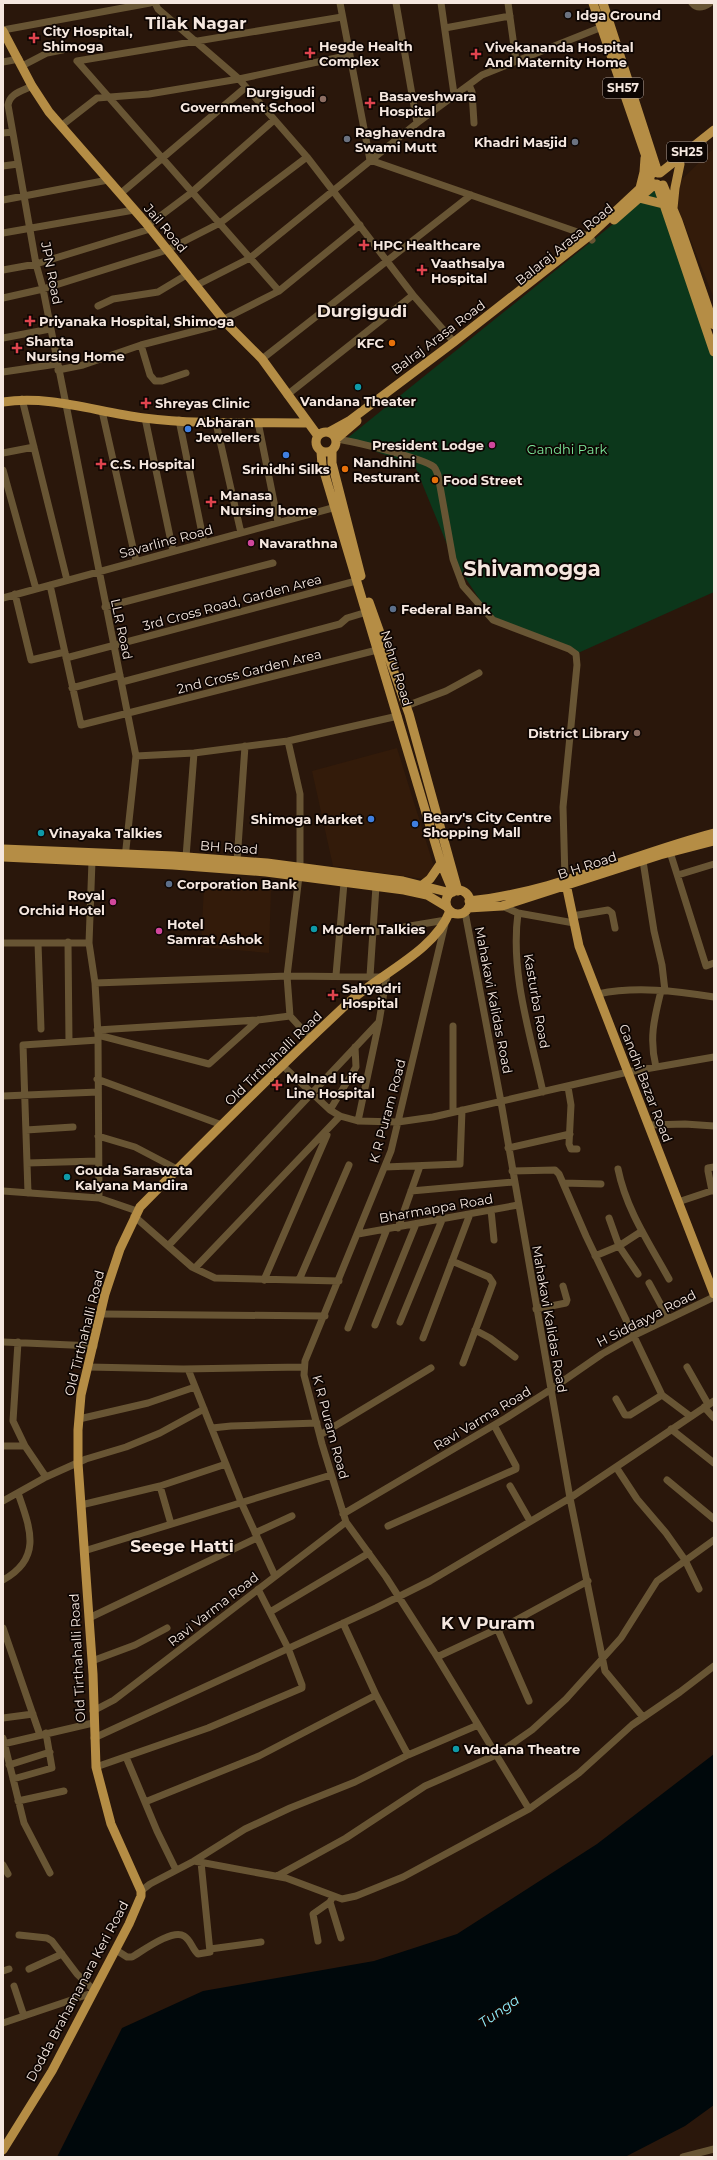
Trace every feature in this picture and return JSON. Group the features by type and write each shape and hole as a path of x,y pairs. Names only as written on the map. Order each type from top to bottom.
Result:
{"main road":[{"name":"SH57","path":"593,3 644,150 673,209 714,325"},
{"name":"SH57","path":"603,3 657,178 663,204 714,352"},
{"name":"Jail Road","path":"3,31 32,86 61,126 149,227 225,321 262,359 318,436"},
{"name":"Balaraj Arasa Road","path":"336,439 374,408 457,346 639,198 657,178 714,130"},
{"name":"Balaraj Arasa Road","path":"657,178 680,164 714,138"},
{"path":"640,188 644,172 644,150"},
{"path":"673,209 675,188 680,164"},
{"name":"Balraj Arasa Road","path":"329,432 349,421 590,238 640,188 657,178"},
{"path":"639,198 663,204"},
{"path":"3,402 22,399 64,402 102,411 145,418 216,423 308,423"},
{"path":"324,432 329,432 336,439 336,446 332,451 321,452 316,445 318,436 324,432"},
{"name":"Nehru Road","path":"332,451 332,463 362,579 406,706 454,892"},
{"name":"Nehru Road","path":"321,452 322,465 336,507 356,581 398,716 441,863 454,892"},
{"path":"467,907 466,894 454,892 446,900 447,916 457,914 467,907 566,882 658,848 714,833"},
{"name":"B H Road","path":"467,907 502,906 566,882 714,841"},
{"name":"BH Road","path":"3,849 125,858 266,872 299,872 403,881 454,892"},
{"name":"BH Road","path":"3,857 92,861 125,858 186,857 237,861 344,882 427,895 447,916"},
{"path":"421,886 430,879 441,863"},
{"name":"Gandhi Bazar Road","path":"566,882 579,946 714,1293"},
{"name":"Old Tirthahalli Road","path":"141,1891 110,1824 96,1767 93,1723 92,1661 78,1463 79,1419 81,1395 94,1346 105,1294 120,1249 136,1213 222,1125 349,1002 407,959 447,916"},
{"name":"Dodda Brahamanara Keri Road","path":"3,2150 52,2071 129,1924 141,1891"}],"street":[{"path":"3,31 150,3"},
{"path":"155,3 158,9 192,40 239,79 307,157 388,260 413,295 454,342"},
{"path":"340,3 370,160"},
{"path":"396,3 417,122"},
{"path":"441,3 454,94"},
{"path":"508,3 516,61"},
{"path":"692,3 696,7 701,7 710,3"},
{"path":"445,28 510,16"},
{"path":"279,291 220,223 191,193 77,61 192,40 342,17"},
{"path":"197,285 250,258 417,122 482,75 602,27"},
{"path":"3,62 20,63 47,53 62,50"},
{"path":"61,126 97,98 149,94 239,79 350,55"},
{"path":"468,85 472,92 474,123"},
{"name":"JPN Road","path":"32,86 6,99 36,264 43,289 64,402"},
{"path":"120,194 246,87"},
{"path":"3,270 36,264 149,227 191,193 274,120"},
{"path":"3,133 12,132"},
{"path":"3,298 43,289 167,250 220,223 307,157"},
{"path":"370,160 590,238"},
{"path":"3,166 18,164"},
{"path":"3,200 108,180"},
{"path":"262,359 470,195"},
{"path":"3,234 134,210"},
{"path":"3,372 83,365 142,345 225,321 279,291 360,225"},
{"path":"98,306 114,299 158,292 188,274"},
{"path":"287,395 413,295"},
{"path":"3,338 50,329"},
{"path":"142,345 150,375 155,381 162,381 186,373"},
{"path":"22,399 67,580"},
{"name":"LLR Road","path":"64,402 136,756 125,858"},
{"path":"102,411 136,561"},
{"path":"145,418 173,551"},
{"path":"179,420 204,543"},
{"path":"258,422 278,522"},
{"path":"216,423 241,533"},
{"path":"336,439 366,445 424,462 434,467 438,475 453,559 463,586 493,620 569,649 576,654 577,665 563,807 566,882"},
{"path":"3,453 34,446"},
{"path":"3,470 36,589"},
{"name":"Savarline Road","path":"3,598 336,507"},
{"path":"105,607 273,563"},
{"name":"3rd Cross Road, Garden Area","path":"15,594 31,660 113,646 356,581"},
{"path":"50,585 72,688 121,679 340,624 347,618 366,612"},
{"name":"2nd Cross Garden Area","path":"72,688 81,725 127,715 377,650"},
{"path":"406,706 446,691 479,673"},
{"path":"136,756 194,752 288,741 398,716"},
{"path":"288,741 300,794 299,872 287,976 290,1016 311,1039"},
{"path":"237,861 245,746"},
{"path":"186,857 194,752"},
{"path":"670,852 706,966 714,963"},
{"path":"92,861 89,944 95,983 99,1198"},
{"path":"643,861 654,932 662,965 663,991 652,1034 652,1049 656,1067"},
{"path":"678,875 713,867"},
{"path":"336,976 344,882"},
{"path":"370,976 376,886"},
{"path":"502,906 518,913 573,920 611,910 616,928"},
{"name":"Mahakavi Kalidas Road","path":"467,907 550,1390 605,1671 643,1718"},
{"name":"Kasturba Road","path":"518,913 515,955 524,1008 543,1092"},
{"path":"374,932 447,916"},
{"name":"K R Puram Road","path":"447,916 398,1122 385,1167 304,1366 304,1375 331,1475 346,1522 399,1596 529,1809"},
{"path":"3,943 68,942 89,944"},
{"path":"68,942 69,1042"},
{"path":"38,943 41,1029"},
{"path":"95,983 287,976 384,976 379,1022 358,1121"},
{"path":"598,994 619,989 681,992 714,997"},
{"path":"28,1193 23,1045 69,1042 97,1035 290,1016"},
{"path":"97,1035 209,1064 258,1020"},
{"path":"168,1246 311,1092 379,1022"},
{"path":"453,1026 453,1112"},
{"path":"330,1110 356,1067 355,1047"},
{"path":"283,1066 330,1110 340,1116 358,1121 398,1122 501,1102 628,1072 714,1057"},
{"path":"97,1079 222,1125"},
{"path":"568,1087 571,1105 570,1147 578,1149"},
{"path":"3,1096 98,1092"},
{"path":"385,1167 461,1164 462,1110"},
{"path":"195,1268 340,1116"},
{"path":"648,1125 685,1124 714,1126"},
{"path":"26,1130 73,1127"},
{"path":"264,1280 329,1129"},
{"path":"508,1148 570,1134"},
{"path":"98,1136 135,1147 177,1170"},
{"path":"27,1163 98,1161"},
{"path":"299,1280 349,1165"},
{"path":"398,1228 420,1166"},
{"path":"678,1202 713,1190 708,1168 714,1167"},
{"path":"618,1169 626,1198 642,1231 669,1279"},
{"path":"512,1171 555,1170 559,1174 595,1256 662,1395 690,1416"},
{"path":"411,1191 514,1182"},
{"path":"563,1183 601,1184"},
{"path":"3,1191 99,1198 136,1213 168,1246 195,1268 215,1278 339,1281"},
{"name":"Bharmappa Road","path":"358,1234 518,1206"},
{"path":"491,1210 494,1240"},
{"path":"423,1338 470,1214"},
{"path":"609,1218 619,1246 638,1274"},
{"path":"400,1322 442,1220"},
{"path":"375,1325 416,1224"},
{"path":"348,1328 387,1229"},
{"path":"595,1256 619,1246 642,1231"},
{"path":"452,1262 492,1279 493,1283 463,1363"},
{"path":"649,1283 668,1318"},
{"path":"536,1309 566,1303 567,1300 563,1286"},
{"name":"H Siddayya Road","path":"550,1390 602,1354 634,1335 714,1293"},
{"path":"101,1314 325,1316"},
{"path":"476,1330 490,1338 515,1357"},
{"path":"3,1342 94,1346"},
{"path":"18,1342 13,1421 25,1446 46,1476"},
{"path":"88,1368 188,1369 304,1366"},
{"path":"687,1367 708,1404 714,1418"},
{"path":"320,1435 431,1368"},
{"path":"188,1369 241,1502 275,1576"},
{"path":"79,1419 148,1403 195,1387"},
{"name":"Ravi Varma Road","path":"343,1514 494,1425 550,1390"},
{"path":"616,1399 626,1414 630,1415 662,1395"},
{"path":"94,1738 343,1623 430,1581 570,1498 708,1404"},
{"path":"3,1501 46,1476 160,1433 204,1409"},
{"path":"212,1428 317,1423"},
{"path":"388,1526 516,1469 516,1466 494,1425"},
{"path":"671,1429 714,1463"},
{"path":"3,1446 25,1446"},
{"path":"81,1505 160,1486 226,1464"},
{"path":"616,1467 637,1499 666,1533 685,1560 700,1589"},
{"path":"84,1551 331,1475"},
{"path":"667,1480 714,1519"},
{"path":"160,1486 171,1524"},
{"path":"510,1486 530,1521"},
{"path":"3,1580 17,1572 24,1563 29,1550 31,1538 18,1493"},
{"path":"89,1618 256,1536 292,1516"},
{"name":"Ravi Varma Road","path":"93,1711 114,1700 346,1522"},
{"path":"277,1876 346,1838 425,1786 496,1754 532,1730 566,1699 621,1638 657,1581 714,1540"},
{"path":"270,1612 369,1553"},
{"path":"437,1657 499,1628 588,1581"},
{"path":"96,1767 208,1728 300,1689 302,1685 288,1648 258,1589"},
{"path":"343,1623 376,1695 408,1755"},
{"path":"3,1628 33,1714 50,1752 53,1766 51,1770 13,1779"},
{"path":"92,1661 135,1645 167,1628"},
{"path":"499,1628 498,1633 529,1701"},
{"path":"116,1950 127,1957 132,1957 169,1936 178,1934 188,1940 198,1954 208,1954 210,1949 198,1862 277,1876 331,1899 342,1899 356,1896 403,1877 529,1809 578,1773 643,1718 714,1666"},
{"path":"145,1802 259,1756 376,1695"},
{"path":"3,1718 33,1714"},
{"path":"50,1873 27,1831 3,1742 93,1723"},
{"name":"Dodda Brahamanara Keri Road","path":"141,1891 176,1870 198,1862 245,1829 290,1808 355,1782 408,1755 478,1725"},
{"path":"10,1765 50,1752"},
{"path":"126,1757 176,1870"},
{"path":"18,1801 64,1791"},
{"path":"3,1865 8,1874"},
{"path":"331,1899 341,1938"},
{"path":"318,1941 313,1914 331,1899"},
{"path":"3,2023 93,1992 52,1941 47,1938 19,1936"},
{"path":"210,1949 261,1942"},
{"path":"29,1969 62,1954"},
{"path":"14,1986 24,2016"},
{"path":"683,2157 714,2149"}],"shaded area":[{"path":"714,148 713,296 677,206 676,185"},
{"name":"Shimoga Market","path":"397,748 435,870 424,879 333,866 312,771"},
{"path":"204,885 271,888 269,953 201,947"}],"green space":[{"name":"Gandhi Park","path":"659,187 714,348 714,592 578,653 493,620 453,559 415,466 345,440"}],"water":[{"name":"Tunga","path":"714,1754 714,2105 685,2126 625,2157 57,2157 122,2028 203,1991 374,1961 457,1934 597,1844"}],"place":[{"name":"Idga Ground","path":"568,15"},
{"name":"City Hospital, Shimoga","path":"34,38"},
{"name":"Hegde Health Complex","path":"310,53"},
{"name":"Vivekananda Hospital And Maternity Home","path":"476,54"},
{"name":"Durgigudi Government School","path":"323,99"},
{"name":"Basaveshwara Hospital","path":"370,103"},
{"name":"Raghavendra Swami Mutt","path":"347,139"},
{"name":"Khadri Masjid","path":"575,142"},
{"name":"HPC Healthcare","path":"364,245"},
{"name":"Vaathsalya Hospital","path":"422,270"},
{"name":"Priyanaka Hospital, Shimoga","path":"30,321"},
{"name":"KFC","path":"392,343"},
{"name":"Shanta Nursing Home","path":"17,348"},
{"name":"Vandana Theater","path":"358,387"},
{"name":"Shreyas Clinic","path":"146,403"},
{"name":"Abharan Jewellers","path":"188,429"},
{"name":"President Lodge","path":"492,445"},
{"name":"Srinidhi Silks","path":"286,455"},
{"name":"C.S. Hospital","path":"101,464"},
{"name":"Nandhini Resturant","path":"345,469"},
{"name":"Food Street","path":"435,480"},
{"name":"Manasa Nursing home","path":"211,502"},
{"name":"Navarathna","path":"251,543"},
{"name":"Federal Bank","path":"393,609"},
{"name":"District Library","path":"637,733"},
{"name":"Shimoga Market","path":"371,819"},
{"name":"Beary's City Centre Shopping Mall","path":"415,824"},
{"name":"Vinayaka Talkies","path":"41,833"},
{"name":"Corporation Bank","path":"169,884"},
{"name":"Royal Orchid Hotel","path":"113,902"},
{"name":"Modern Talkies","path":"314,929"},
{"name":"Hotel Samrat Ashok","path":"159,931"},
{"name":"Sahyadri Hospital","path":"333,995"},
{"name":"Malnad Life Line Hospital","path":"277,1085"},
{"name":"Gouda Saraswata Kalyana Mandira","path":"67,1177"},
{"name":"Vandana Theatre","path":"456,1749"}],"district":[{"name":"Tilak Nagar","path":"196,23"},
{"name":"Durgigudi","path":"362,311"},
{"name":"Shivamogga","path":"532,569"},
{"name":"Seege Hatti","path":"182,1546"},
{"name":"K V Puram","path":"488,1623"}]}
